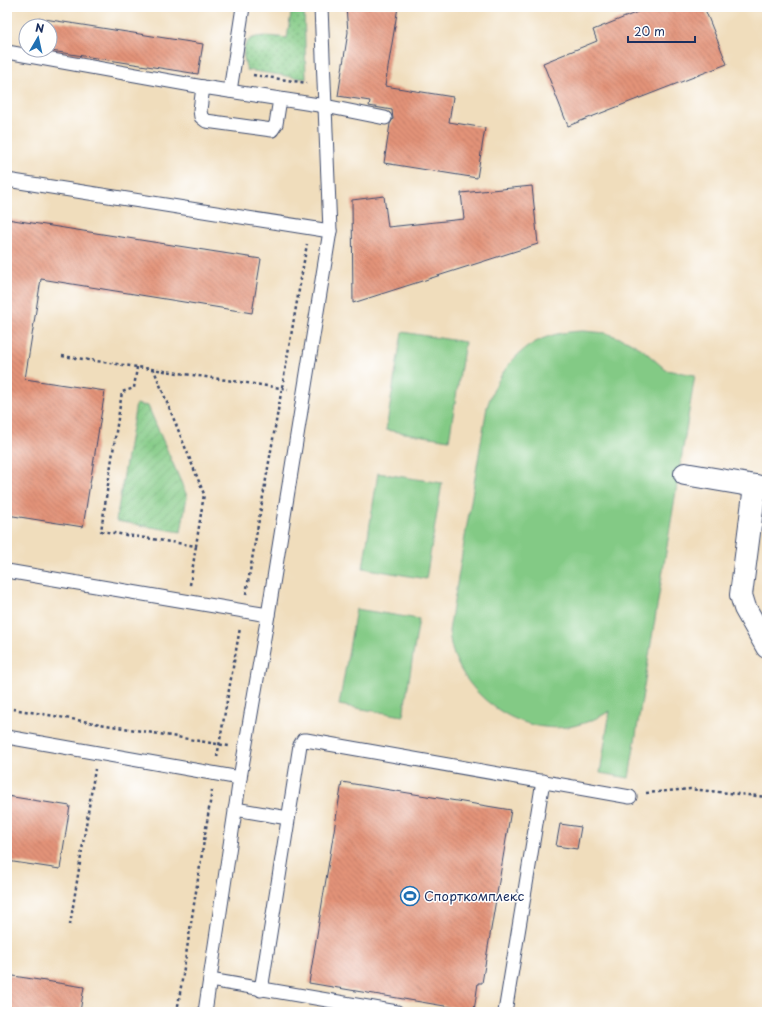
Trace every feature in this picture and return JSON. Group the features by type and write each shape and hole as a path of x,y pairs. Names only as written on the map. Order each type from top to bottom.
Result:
{"street":[{"path":"685,474 761,487 741,595 745,608 767,647"}],"lane":[{"path":"230,91 242,7"},
{"path":"206,1012 235,809 330,231 321,7"},
{"path":"7,52 203,87 325,106 385,118"},
{"path":"203,87 200,110 201,117 206,122 272,130 276,124 280,99"},
{"path":"7,180 330,231"},
{"path":"7,571 268,615"},
{"path":"7,737 240,778"},
{"path":"261,990 300,745 303,740 630,797"},
{"path":"505,1012 543,781"},
{"path":"235,809 288,818"},
{"path":"210,980 261,990 398,1012"}],"path":[{"path":"232,72 310,83"},
{"path":"62,356 304,392"},
{"path":"137,367 134,388 122,392 101,531 196,546"},
{"path":"154,370 204,494 188,602"},
{"path":"7,708 245,749"},
{"path":"70,925 97,753"},
{"path":"630,797 644,793 690,789 767,796"}],"green space":[{"path":"292,7 304,7 306,79 247,70 244,57 244,48 247,42 252,38 268,36 287,38"},
{"path":"584,331 606,333 628,341 642,349 666,370 695,375 629,778 600,773 610,711 583,723 573,726 554,728 536,726 501,712 473,687 462,672 451,646 449,631 487,407 492,393 505,369 524,350 535,342 562,333"},
{"path":"402,332 465,342 449,440 386,430"},
{"path":"136,404 148,406 187,496 181,532 116,521"},
{"path":"378,473 442,483 426,579 363,568"},
{"path":"356,609 419,619 403,716 339,705"}],"building":[{"path":"346,7 398,7 385,86 453,97 449,122 485,128 477,178 384,163 390,124 393,119 392,110 369,106 370,101 338,96 348,32"},
{"path":"650,7 704,7 727,64 568,126 543,63 597,41 593,30"},
{"path":"58,21 203,44 198,74 58,52"},
{"path":"532,186 538,244 353,303 352,200 384,196 388,227 464,219 461,193"},
{"path":"7,219 261,259 252,313 41,279 25,379 105,391 83,527 7,515"},
{"name":"Спорткомплекс","path":"342,782 511,810 482,983 478,983 474,1011 309,983"},
{"path":"7,796 70,806 60,869 7,861"},
{"path":"560,824 581,827 577,849 556,846"},
{"path":"7,975 84,987 80,1012 7,1012"}],"place":[{"name":"Спорткомплекс","path":"410,896"}]}
